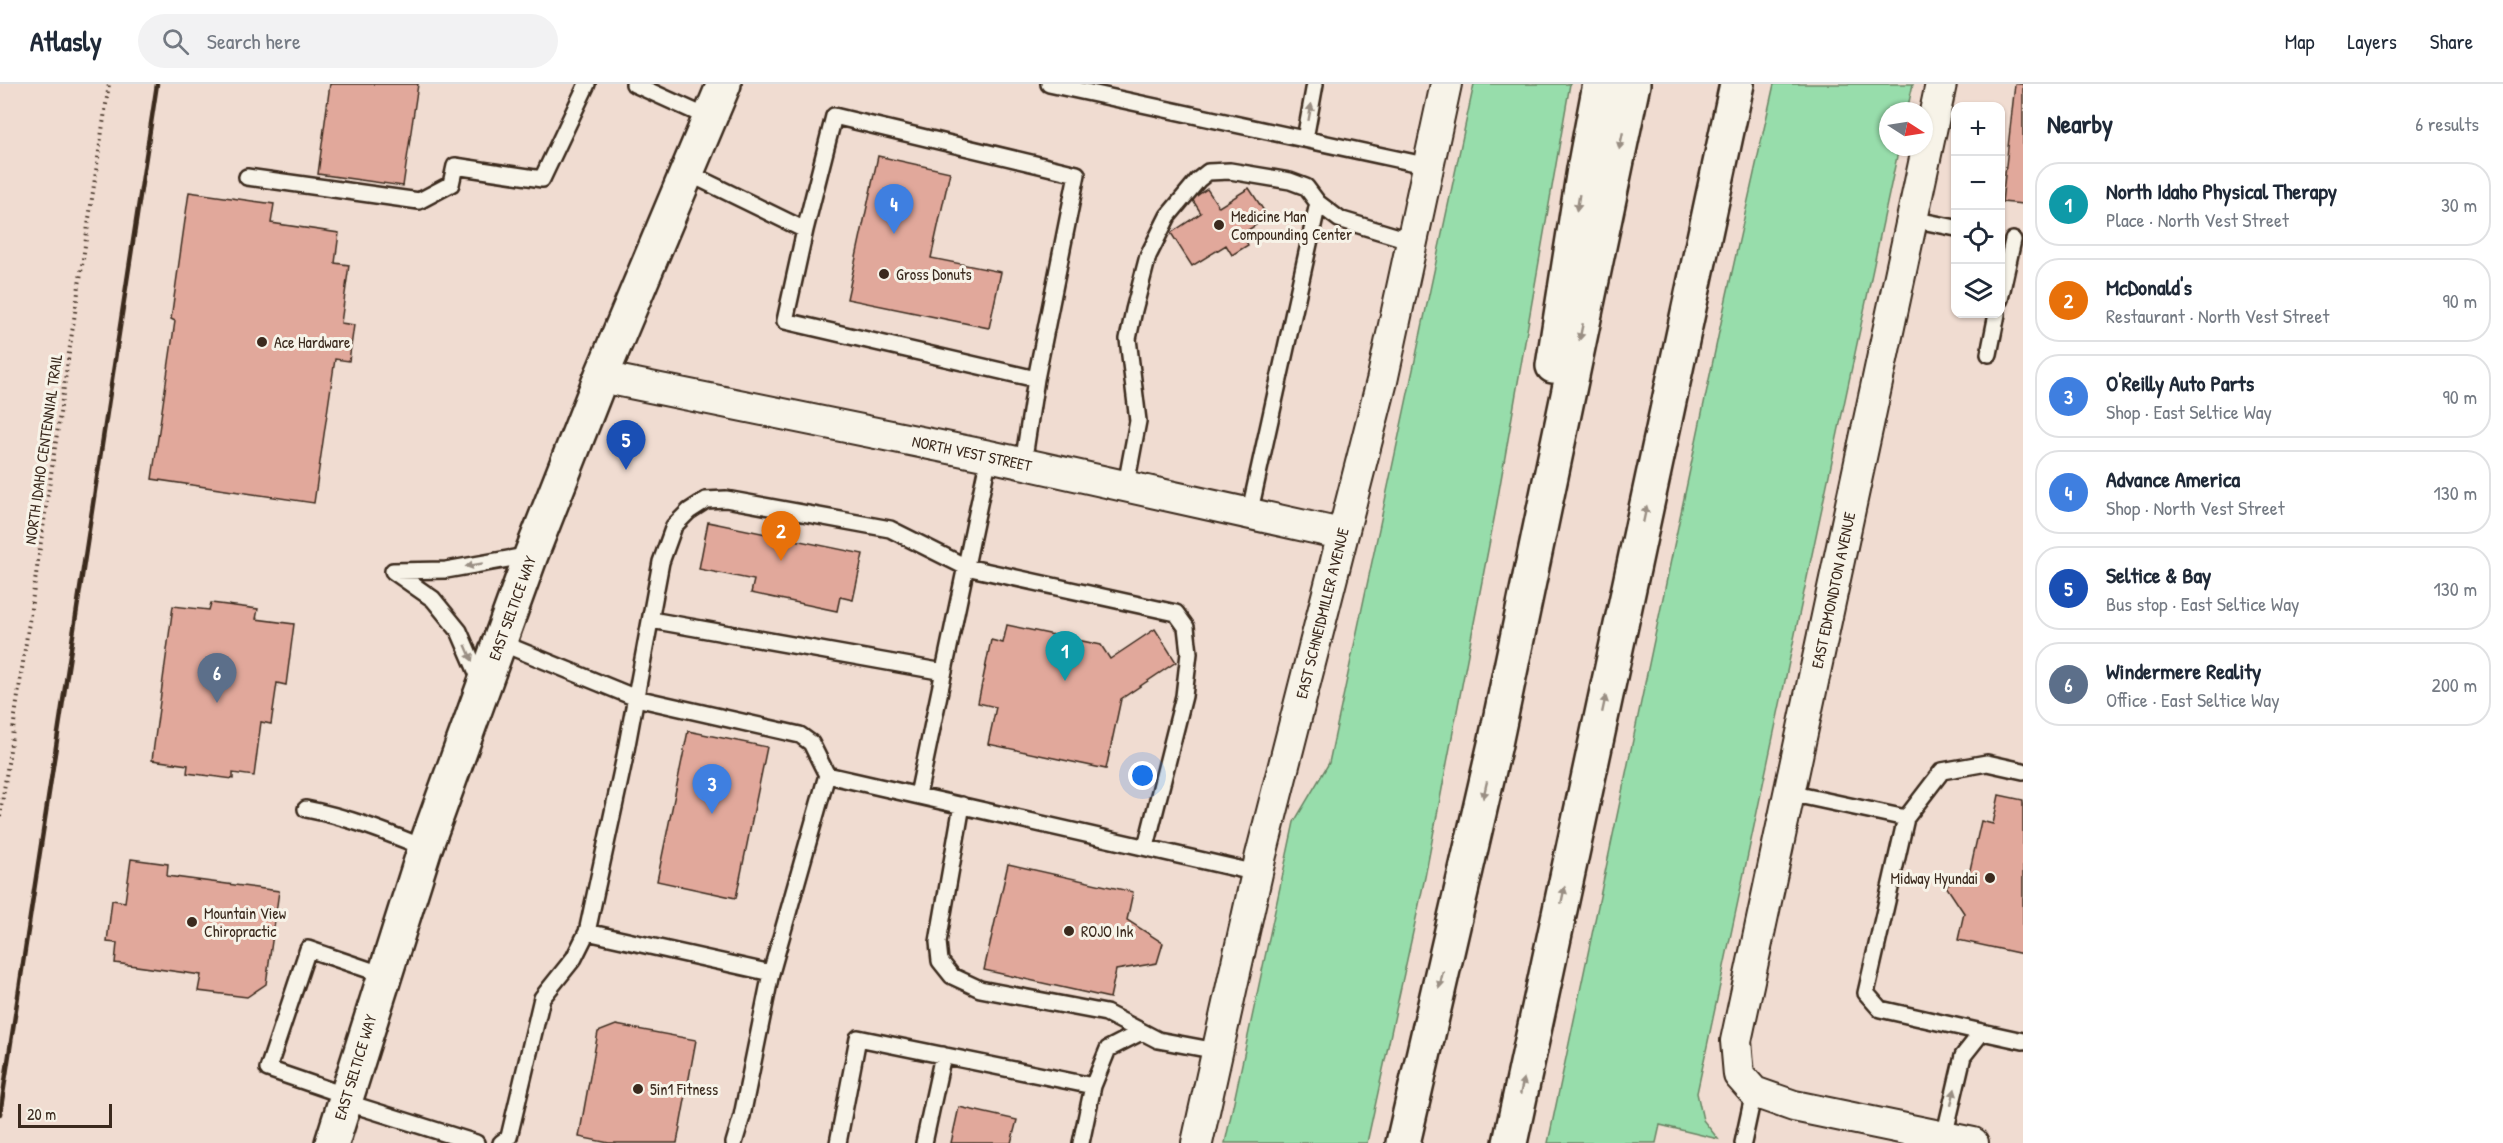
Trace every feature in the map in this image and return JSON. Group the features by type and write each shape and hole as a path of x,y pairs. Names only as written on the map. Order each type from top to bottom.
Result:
{"main road":[{"name":"EAST SELTICE WAY","path":"333,1143 425,848 531,555 601,377 724,84"},
{"path":"1495,744 1584,169 1600,84"},
{"path":"1403,1143 1495,744 1634,84"},
{"path":"1510,1143 1737,84"}],"street":[{"name":"EAST SCHNEIDMILLER AVENUE","path":"1197,1143 1257,873 1341,534 1382,381 1446,84"},
{"name":"EAST EDMONDTON AVENUE","path":"1754,1092 1739,1075 1736,1041 1941,84"},
{"name":"NORTH VEST STREET","path":"601,377 1126,485 1249,515 1341,534"},
{"path":"1754,1092 1794,1106 1973,1143"}],"lane":[{"path":"247,177 419,201 451,184 455,166 542,179 587,84"},
{"path":"634,84 709,118"},
{"path":"1049,84 1429,166"},
{"path":"1305,139 1315,84"},
{"path":"1023,464 1036,379 1077,174 834,116 785,321 1036,379"},
{"path":"1126,485 1138,422 1138,402 1128,339 1148,256 1168,216 1197,180 1208,172 1230,171 1290,181 1306,187 1318,203 1339,219 1412,241"},
{"path":"688,173 806,230"},
{"path":"1249,515 1318,203"},
{"path":"1912,219 1951,227"},
{"path":"2005,278 2012,240"},
{"path":"1989,354 1996,318"},
{"path":"918,795 989,456"},
{"path":"501,1143 508,1137 542,998 574,958 587,932 636,698 661,562 674,526 689,511 706,500 726,499 890,529 966,567 1176,613 1186,627 1189,653 1184,696 1146,847"},
{"path":"483,687 459,631 433,598 393,571 446,570 531,555"},
{"path":"651,620 944,672"},
{"path":"500,642 636,698 800,735 811,743 827,775 771,973 742,1116 734,1143"},
{"path":"2023,771 1988,763 1942,771 1906,818 1866,993 1881,1009 2023,1041"},
{"path":"827,775 1257,873"},
{"path":"1789,794 1906,818"},
{"path":"962,806 938,942 940,961 952,976 981,989 1106,1013 1158,1040 1217,1051"},
{"path":"306,809 339,815 367,824 425,848"},
{"path":"587,932 771,973"},
{"path":"384,975 308,949 268,1069 346,1099 476,1143"},
{"path":"1081,1143 1093,1086 1108,1049 1141,1032"},
{"path":"1944,1137 1963,1056 1982,1032"},
{"path":"838,1143 858,1038 1093,1086"},
{"path":"924,1143 943,1055"},
{"path":"1743,1143 1754,1092"}],"path":[{"name":"NORTH IDAHO CENTENNIAL TRAIL","path":"0,817 109,84"}],"green space":[{"path":"1474,84 1570,84 1495,514 1425,877 1367,1143 1225,1143 1294,822 1329,763"},
{"path":"1774,84 1913,84 1909,102 1879,102 1879,156 1897,156 1697,1093 1703,1120 1718,1139 1660,1125 1656,1143 1548,1143 1726,299"}],"building":[{"path":"330,84 418,84 403,186 318,174"},
{"path":"2015,84 2023,84 2023,204 2005,202 2005,175"},
{"path":"878,156 950,172 931,258 1001,272 989,328 847,299"},
{"name":"Medicine Man Compounding Center","path":"1249,188 1268,217 1242,234 1248,245 1232,255 1226,245 1192,266 1171,233 1201,213 1192,199 1207,189 1219,207"},
{"name":"Ace Hardware","path":"189,192 274,204 271,223 339,233 335,263 349,265 341,323 354,325 349,361 335,359 314,503 152,479 175,321 171,319"},
{"path":"708,522 863,554 853,600 840,597 837,611 751,593 754,580 699,569"},
{"path":"211,603 258,609 256,619 294,624 286,685 277,683 271,724 261,722 254,776 233,773 233,779 187,773 188,765 152,760 173,606 209,610"},
{"path":"1007,625 1101,645 1110,659 1155,629 1176,662 1121,699 1106,769 988,744 996,707 978,703 991,640 1003,643"},
{"path":"688,731 767,747 736,898 657,881"},
{"name":"Midway Hyundai","path":"1999,795 2023,800 2023,954 1958,940 1964,913 1946,886 1970,870 1981,821 1993,824"},
{"name":"Mountain View Chiropractic","path":"131,859 168,864 167,876 279,891 266,984 247,997 198,991 201,975 115,963 117,943 107,942 112,900 125,902"},
{"name":"ROJO Ink","path":"1008,864 1133,892 1127,920 1163,943 1157,963 1116,970 1110,998 984,970"},
{"name":"5in1 Fitness","path":"616,1025 696,1040 677,1143 609,1143 579,1137 598,1032"},
{"path":"959,1107 1017,1120 1011,1143 951,1143"}],"railway":[{"path":"0,1114 157,84"}],"place":[{"name":"Medicine Man Compounding Center","path":"1219,225"},
{"name":"Advance America","path":"894,234"},
{"name":"Gross Donuts","path":"884,274"},
{"name":"Ace Hardware","path":"262,342"},
{"name":"Seltice & Bay","path":"626,470"},
{"name":"McDonald's","path":"781,561"},
{"name":"North Idaho Physical Therapy","path":"1065,681"},
{"name":"Windermere Reality","path":"217,703"},
{"name":"O'Reilly Auto Parts","path":"712,814"},
{"name":"Midway Hyundai","path":"1990,878"},
{"name":"Mountain View Chiropractic","path":"192,922"},
{"name":"ROJO Ink","path":"1069,931"},
{"name":"5in1 Fitness","path":"638,1089"}]}
